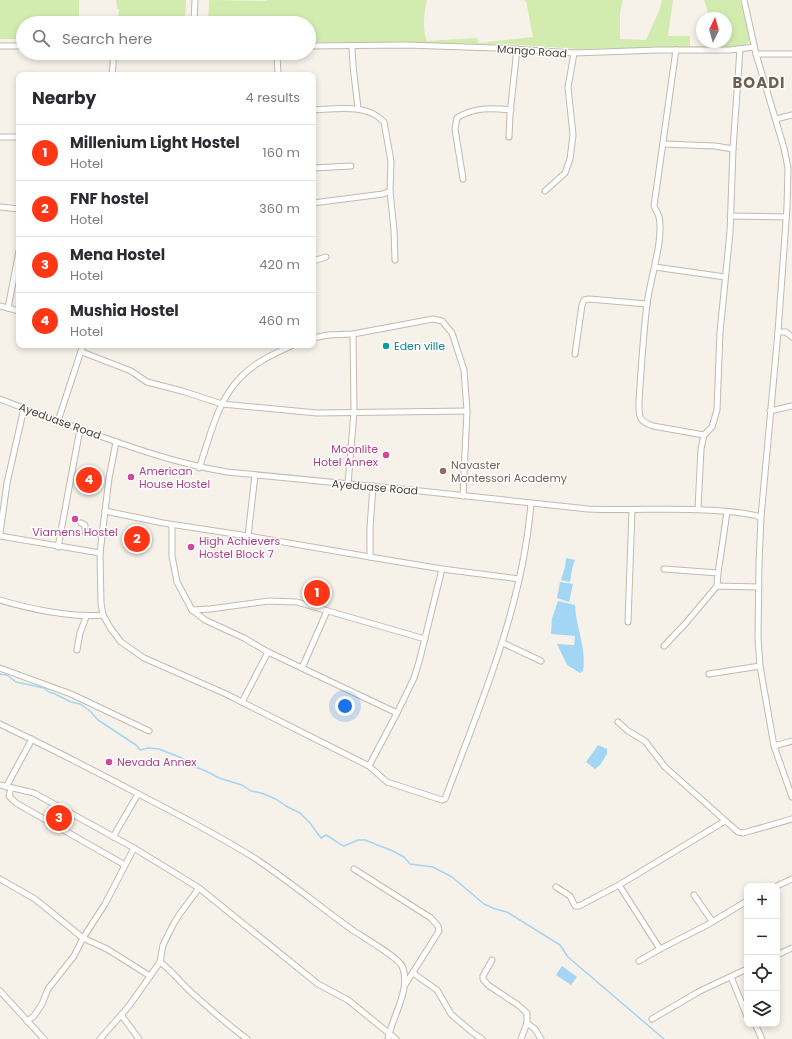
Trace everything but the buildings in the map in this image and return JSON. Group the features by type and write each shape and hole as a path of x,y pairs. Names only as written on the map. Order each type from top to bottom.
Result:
{"street":[{"path":"194,16 195,0"},
{"path":"744,0 754,48 784,148 788,168 778,332 761,517 759,586 760,666 774,746 792,797"},
{"name":"Mango Road","path":"316,46 406,45 574,53 754,48"},
{"path":"0,46 16,46"},
{"path":"352,46 358,109"},
{"path":"698,509 699,466 704,435 712,427 717,410 719,338 730,216 740,49"},
{"path":"509,137 517,50"},
{"path":"676,50 654,206 658,214 660,226 647,304 639,402 640,419 644,423 653,426 704,435"},
{"path":"545,191 565,173 570,159 573,135 568,87 574,53"},
{"path":"756,54 792,54"},
{"path":"112,72 113,60"},
{"path":"277,60 278,72"},
{"path":"463,179 455,129 456,118 472,110 488,108 511,110"},
{"path":"316,110 358,109 374,115 384,122 391,161 390,192 394,230 395,260"},
{"path":"776,120 792,115"},
{"path":"0,137 16,137"},
{"path":"663,144 715,146 733,149"},
{"path":"316,168 351,166"},
{"path":"316,203 390,192"},
{"path":"0,207 16,209"},
{"path":"730,216 786,217"},
{"path":"316,260 326,257"},
{"path":"8,308 16,267"},
{"path":"654,267 725,277"},
{"path":"575,354 584,300 589,299 647,304"},
{"path":"0,306 16,310"},
{"path":"316,338 352,334 433,319 442,321 452,333 464,370 467,411 463,496"},
{"path":"778,332 786,332 792,337"},
{"path":"348,484 354,412 352,334"},
{"path":"58,421 83,348"},
{"path":"199,468 222,404 232,387 240,377 254,365 287,348"},
{"path":"82,352 131,371 147,382 182,391 222,404 317,413 467,411"},
{"name":"Ayeduase Road","path":"0,399 116,442 199,468 588,509 698,509 761,517"},
{"path":"770,411 792,406"},
{"path":"0,533 7,483 24,408"},
{"path":"58,547 80,429"},
{"path":"116,442 102,534 100,553 100,590 103,616 121,642 144,658 226,694 369,766 387,782 430,797 444,800 503,643 519,579 526,542 531,502"},
{"path":"248,536 255,475"},
{"path":"0,481 7,483"},
{"path":"370,557 370,528 373,486"},
{"path":"628,622 632,510"},
{"path":"105,511 172,525 248,536 442,569 519,579"},
{"path":"664,646 693,615 716,586 727,512"},
{"path":"81,523 86,524 85,532 102,534"},
{"path":"172,525 172,556 177,582 192,610 205,620 244,638 268,652 397,713"},
{"path":"0,536 100,553"},
{"path":"369,766 414,678 442,569"},
{"path":"664,569 718,573"},
{"path":"716,586 759,586"},
{"path":"0,600 26,607 86,617 103,616"},
{"path":"192,610 210,609 247,603 274,601 297,602 425,639"},
{"path":"302,668 327,611"},
{"path":"77,650 80,633 86,617"},
{"path":"503,643 541,661"},
{"path":"242,702 268,652"},
{"path":"709,674 760,666"},
{"path":"0,668 71,694 149,731"},
{"path":"618,722 628,731 645,741 666,767 738,832 742,833 792,819"},
{"path":"0,724 32,739 203,828 257,860 399,962 404,973 404,987 388,1037"},
{"path":"32,739 6,786 9,796 16,802 125,865"},
{"path":"774,746 792,741"},
{"path":"6,786 34,793 134,848 199,888 318,984 348,1000 388,1037 396,1039"},
{"path":"113,836 138,794"},
{"path":"556,887 570,896 577,907 619,885 725,821"},
{"path":"27,1021 34,1016 42,1004 48,989 74,956 83,938 105,904 134,848"},
{"path":"354,869 431,918 438,926 439,931 404,987"},
{"path":"0,879 35,899 83,938 106,949 150,976"},
{"path":"780,885 792,879"},
{"path":"619,885 660,948"},
{"path":"100,1039 122,1016 160,962 163,945 173,925 199,888"},
{"path":"694,895 712,921"},
{"path":"639,961 660,948 702,928 744,903"},
{"path":"780,954 792,948"},
{"path":"492,960 484,973 483,979 488,985 527,1011 527,1023 521,1039"},
{"path":"160,962 170,970 191,992 247,1039"},
{"path":"652,1019 700,991 744,971"},
{"path":"413,973 438,990 451,1014 482,1039"},
{"path":"732,977 744,1008"},
{"path":"0,991 44,1039"},
{"path":"122,1016 139,1039"},
{"path":"527,1023 535,1029 541,1039"},
{"path":"757,1027 762,1039"}],"green space":[{"path":"0,0 79,0 79,16 16,16 16,39 0,39"},
{"path":"116,0 186,0 185,16 118,16 119,9 117,9"},
{"path":"209,0 427,0 424,31 427,41 477,38 479,43 533,37 526,1 524,0 623,0 620,13 620,39 646,40 659,11 662,0 673,0 668,36 690,36 690,46 696,46 696,48 577,49 503,44 316,42 316,16 208,16"},
{"path":"704,0 740,0 750,39 747,44 742,47 732,47 732,12 708,12"}],"water":[{"path":"566,558 575,560 570,582 561,580"},
{"path":"560,582 573,584 569,602 557,598"},
{"path":"558,601 575,605 584,655 583,671 580,673 567,665 557,644 574,645 575,636 551,634 552,618"},
{"path":"598,745 607,749 607,754 600,765 595,769 586,762"},
{"path":"562,966 577,977 571,985 556,975"}],"waterway":[{"path":"0,674 7,675 16,682 44,688 49,692 71,702 80,704 89,710 98,720 136,745 140,750 148,748 159,749 182,758 195,767 219,778 242,785 251,791 276,799 300,813 310,823 321,838 326,835 344,846 358,840 365,840 393,851 404,857 410,864 433,867 452,877 484,904 507,912 560,945 568,957 664,1039"}],"place":[{"name":"Eden ville","path":"386,346"},
{"name":"Moonlite Hotel Annex","path":"386,455"},
{"name":"Navaster Montessori Academy","path":"443,471"},
{"name":"American House Hostel","path":"131,477"},
{"name":"Mushia Hostel","path":"89,480"},
{"name":"Viamens Hostel","path":"75,519"},
{"name":"FNF hostel","path":"137,539"},
{"name":"High Achievers Hostel Block 7","path":"191,547"},
{"name":"Millenium Light Hostel","path":"317,593"},
{"name":"Nevada Annex","path":"109,762"},
{"name":"Mena Hostel","path":"59,818"}],"district":[{"name":"BOADI","path":"759,82"}]}
